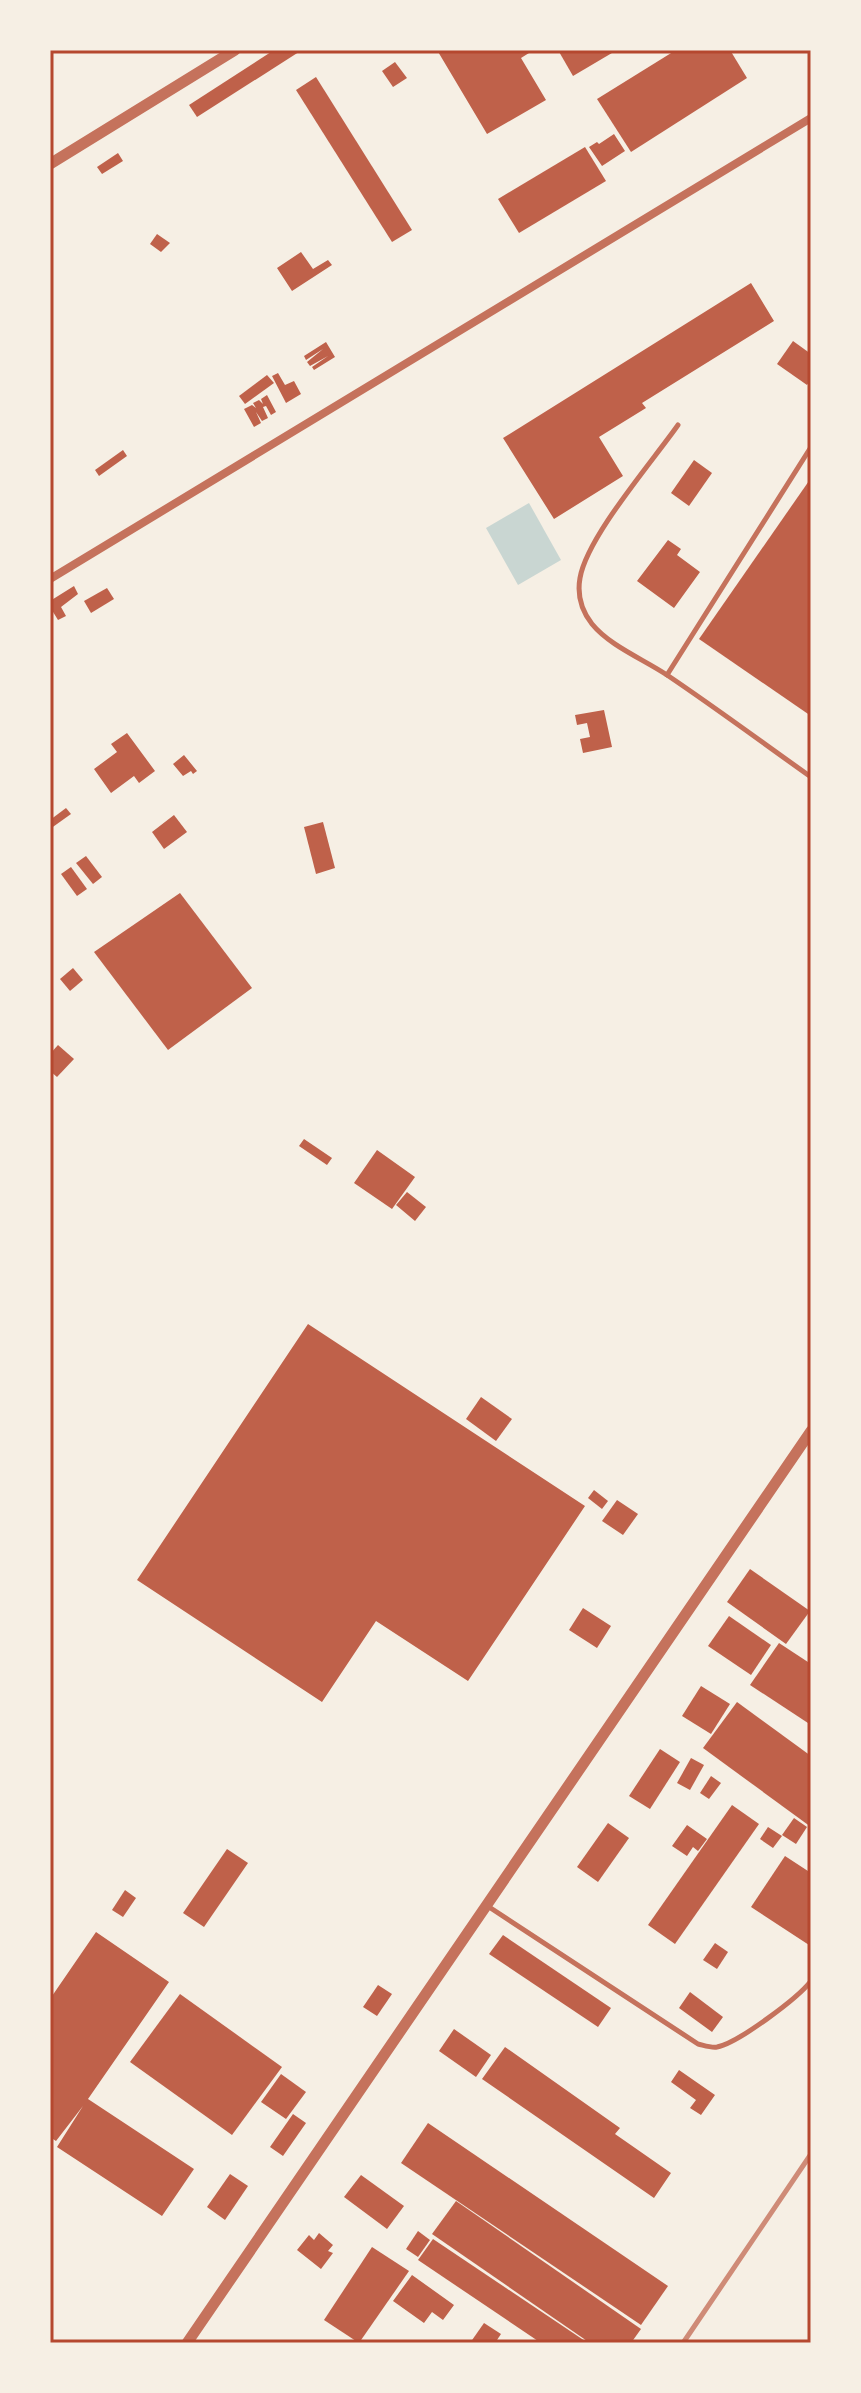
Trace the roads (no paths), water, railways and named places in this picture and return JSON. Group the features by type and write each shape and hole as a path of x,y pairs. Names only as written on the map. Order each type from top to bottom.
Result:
{"street":[{"path":"50,164 235,50"},
{"path":"50,579 811,118"},
{"path":"187,2343 811,1431"}],"lane":[{"path":"678,425 604,526 585,559 578,590 580,603 600,632 667,675 811,777"},
{"path":"667,675 811,447"},
{"path":"485,1905 698,2044 715,2048 780,2009 811,1981"}],"railway":[{"path":"683,2343 811,2154"}]}
